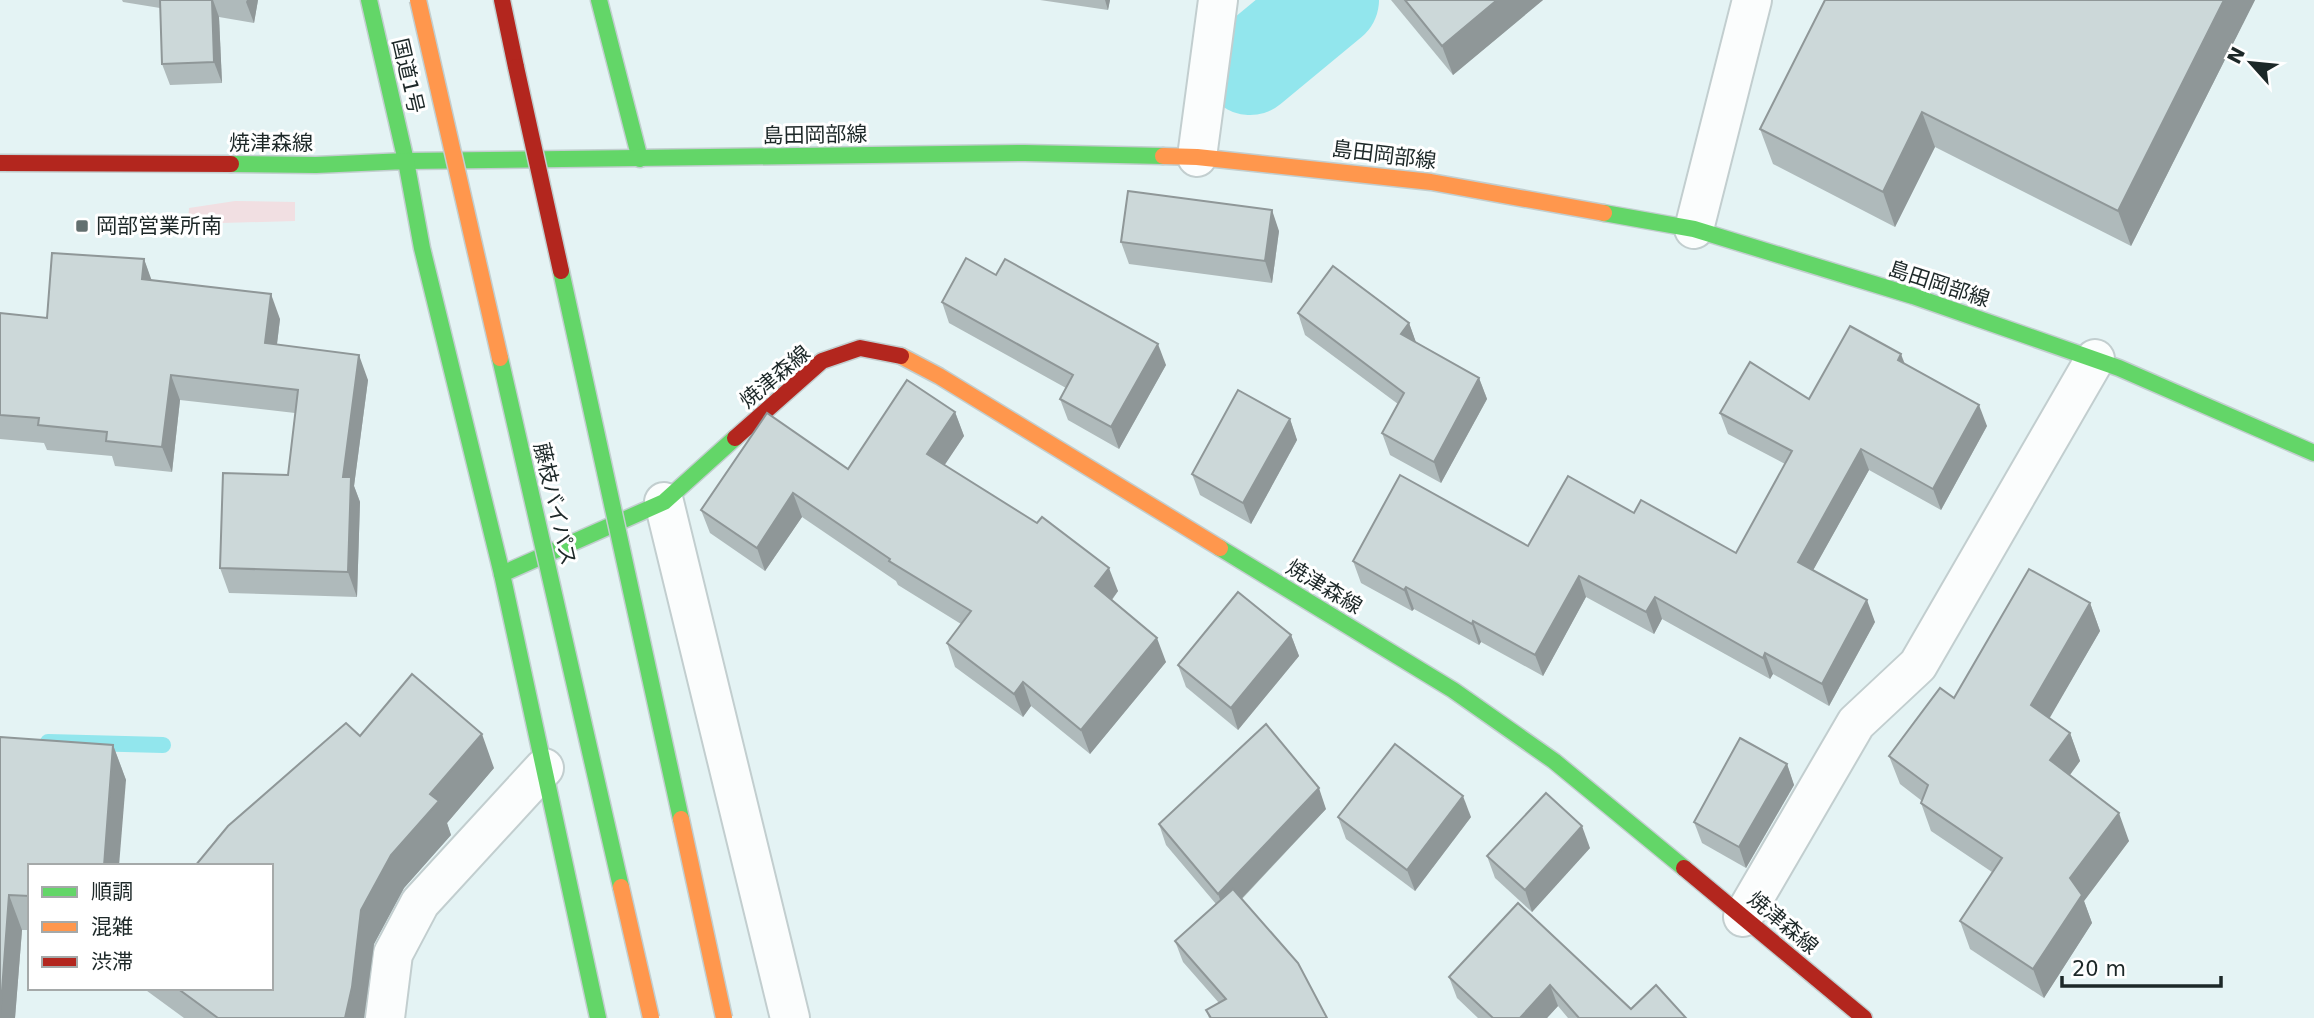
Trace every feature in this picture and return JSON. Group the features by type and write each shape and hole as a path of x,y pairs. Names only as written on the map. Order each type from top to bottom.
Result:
{"main road":[{"name":"国道1号","path":"369,0 406,161"},
{"name":"藤枝バイパス","path":"418,0 651,1018"},
{"path":"502,0 724,1018"},
{"path":"599,0 640,159"},
{"name":"島田岡部線","path":"406,161 1025,153 1197,157 1276,163 1431,182 1693,229 1913,296 2119,368 2314,453"},
{"name":"焼津森線","path":"0,163 316,165 406,161"},
{"path":"406,161 422,248 502,574 598,1018"},
{"name":"焼津森線","path":"502,574 664,502 822,361 860,348 900,356 939,376 1453,690 1554,761 1864,1018"}],"street":[{"path":"1197,157 1218,0"},
{"path":"1693,229 1752,0"},
{"path":"1743,917 1856,723 1918,665 2095,359"},
{"path":"664,502 790,1018"},
{"path":"385,1018 393,954 420,903 544,768"}],"shaded area":[{"path":"235,201 295,202 295,221 188,224 189,208"}],"building":[{"path":"160,0 212,0 214,62 162,64"},
{"path":"1405,0 1497,0 1442,46"},
{"path":"1825,0 2224,0 2118,211 1922,112 1883,192 1760,129"},
{"path":"1128,191 1272,210 1265,261 1121,242"},
{"path":"52,253 144,259 142,279 271,294 265,343 359,355 343,477 351,477 348,572 220,568 223,473 288,475 298,390 171,375 162,447 106,441 107,432 38,425 39,418 0,415 0,313 47,318"},
{"path":"966,258 996,275 1005,259 1158,344 1111,427 1060,399 1073,375 942,302"},
{"path":"1333,266 1409,323 1401,334 1479,378 1434,462 1382,433 1404,393 1298,313"},
{"path":"1850,326 1901,354 1898,360 1979,405 1933,489 1861,449 1798,562 1867,600 1822,684 1765,653 1763,658 1655,597 1646,612 1579,576 1535,655 1406,587 1404,590 1353,561 1400,475 1528,546 1568,476 1634,513 1641,500 1736,553 1792,451 1720,413 1750,362 1809,399"},
{"path":"907,380 955,412 927,454 1037,523 1042,517 1109,568 1095,586 1157,638 1081,730 1023,682 1014,694 947,643 971,611 889,561 890,559 793,493 757,548 701,510 767,413 848,469"},
{"path":"1238,390 1290,419 1243,503 1192,474"},
{"path":"2029,569 2090,603 2031,705 2070,733 2050,760 2119,813 2070,878 2082,895 2033,969 1960,921 2002,858 1921,803 1928,785 1889,756 1940,688 1954,698"},
{"path":"1238,592 1291,635 1231,708 1178,665"},
{"path":"412,674 482,734 430,794 439,801 391,855 361,910 352,987 345,1018 218,1018 180,990 273,990 273,864 197,864 228,826 346,723 360,736"},
{"path":"1266,724 1319,788 1218,894 1159,824"},
{"path":"0,737 113,745 104,864 28,864 28,896 9,895 0,1018"},
{"path":"1740,738 1787,764 1739,847 1694,822"},
{"path":"1395,744 1463,796 1407,870 1338,817"},
{"path":"1546,793 1582,826 1525,890 1487,856"},
{"path":"1233,889 1298,963 1327,1018 1211,1018 1206,1010 1226,999 1175,941"},
{"path":"1518,903 1631,1009 1656,985 1686,1018 1579,1018 1550,985 1520,1018 1493,1018 1449,977"}],"waterway":[{"path":"1250,67 1331,0"},
{"path":"48,742 163,745"}],"traffic: fast":[{"path":"369,0 406,161"},
{"path":"599,0 640,159"},
{"path":"406,161 1025,153 1163,156"},
{"path":"231,164 316,165 406,161 422,248 502,574 664,502 735,438"},
{"path":"1604,213 1694,229 1913,296 2119,368 2314,453"},
{"path":"561,271 681,819"},
{"path":"500,358 621,887"},
{"path":"1220,548 1453,690 1554,761 1684,868"},
{"path":"502,574 598,1018"}],"traffic: slow":[{"path":"418,0 500,358"},
{"path":"1163,156 1197,157 1431,182 1604,213"},
{"path":"901,356 939,376 1220,548"},
{"path":"681,819 724,1018"},
{"path":"621,887 651,1018"}],"traffic: jam":[{"path":"502,0 516,67"},
{"path":"516,67 561,271"},
{"path":"0,163 231,164"},
{"path":"735,438 822,361 860,348 901,356"},
{"path":"1684,868 1864,1018"}],"place":[{"name":"岡部営業所南","path":"82,226"}]}
